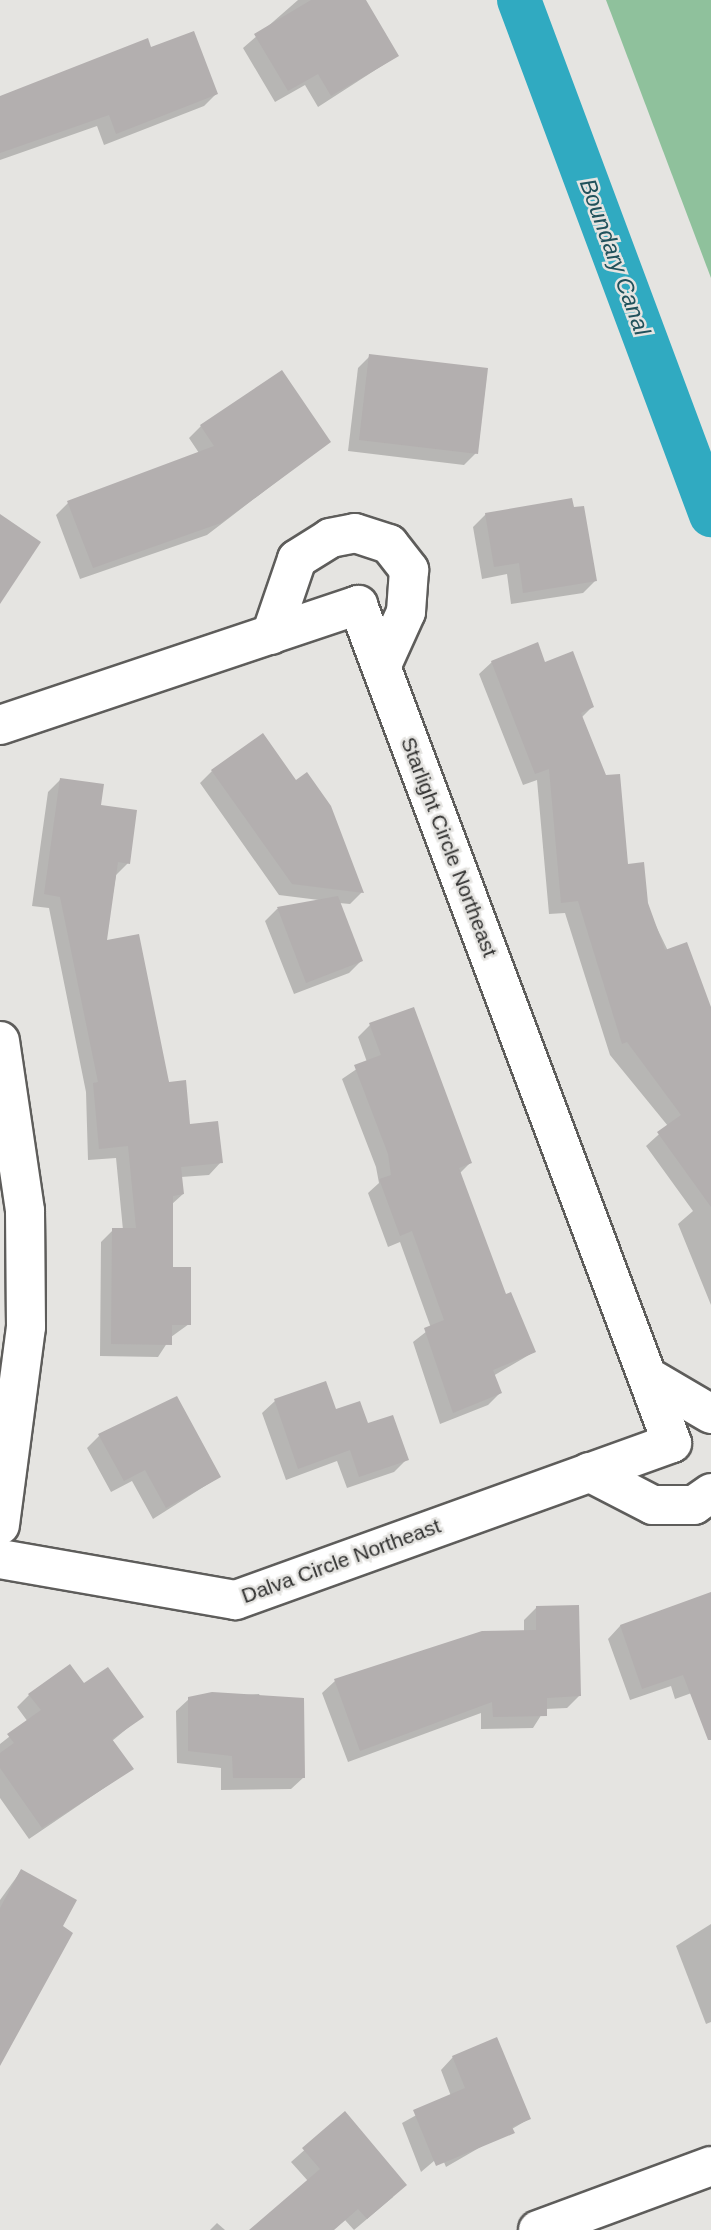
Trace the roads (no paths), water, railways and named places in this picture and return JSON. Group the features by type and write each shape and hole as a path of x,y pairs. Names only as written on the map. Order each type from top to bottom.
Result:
{"street":[{"path":"271,635 297,559 330,538 355,533 388,544 409,570 406,612 381,667"},
{"name":"Starlight Circle Northeast","path":"0,725 358,605 672,1443"},
{"path":"0,1041 25,1211 26,1327 0,1525"},
{"path":"648,1377 711,1414"},
{"name":"Dalva Circle Northeast","path":"0,1559 235,1600 672,1443"},
{"path":"590,1472 653,1506 694,1505 711,1493"},
{"path":"538,2230 711,2166"}],"waterway":[{"name":"Boundary Canal","path":"519,0 711,515"}]}
